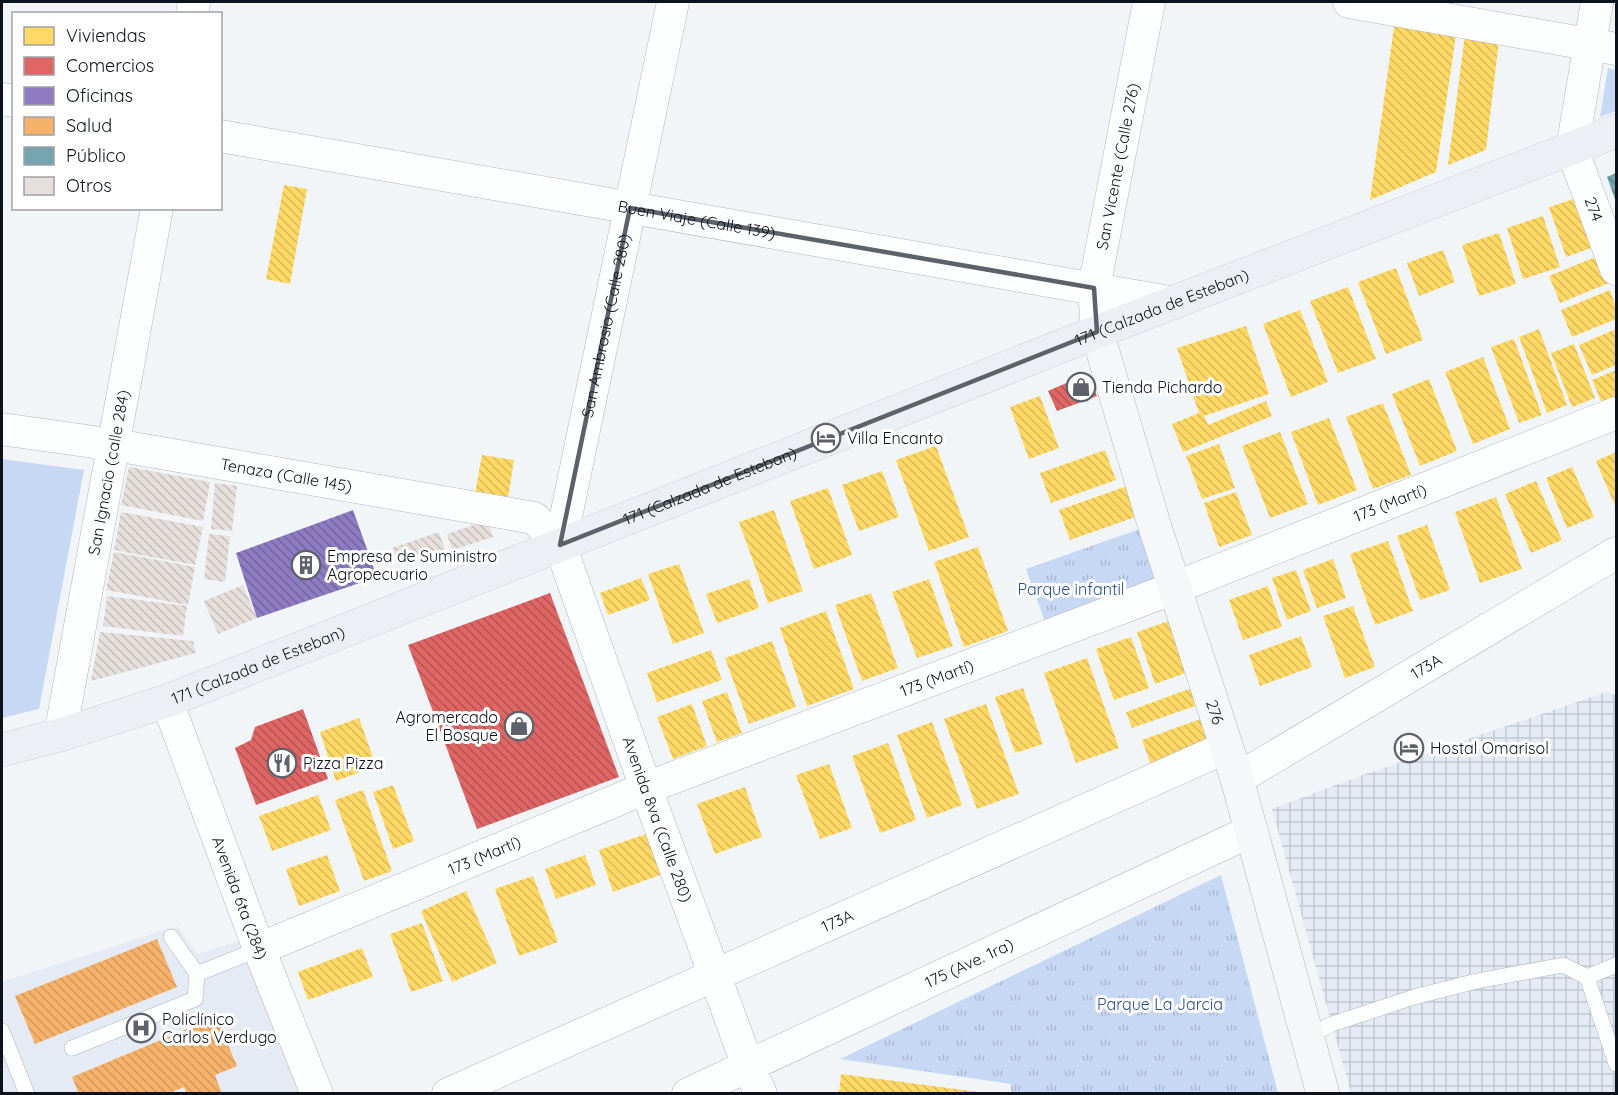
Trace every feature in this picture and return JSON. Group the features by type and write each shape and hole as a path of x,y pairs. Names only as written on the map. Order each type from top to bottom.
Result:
{"main road":[{"name":"171 (Calzada de Esteban)","path":"2,750 60,735 167,701 1097,332 1617,131"}],"street":[{"name":"San Ambrosio (Calle 280)","path":"560,545 673,2"},
{"name":"San Vicente (Calle 276)","path":"1097,332 1094,288 1149,2"},
{"path":"1349,2 1603,46"},
{"path":"1572,149 1603,46 1597,2"},
{"name":"Buen Viaje (Calle 139)","path":"222,136 1174,303"},
{"name":"274","path":"1572,149 1617,268"},
{"name":"San Ignacio (calle 284)","path":"60,735 157,210"},
{"name":"276","path":"1097,332 1174,588 1237,779 1249,832 1323,1094"},
{"name":"173 (Martí)","path":"259,949 646,788 1174,588 1617,413"},
{"name":"Tenaza (Calle 145)","path":"2,429 115,445 534,518 560,545"},
{"name":"Avenida 8va (Calle 280)","path":"560,545 646,788 717,975 748,1066 761,1094"},
{"name":"173A","path":"1237,779 1617,554"},
{"name":"Avenida 6ta (284)","path":"167,701 259,949 317,1094"},
{"name":"173A","path":"448,1094 1227,747"},
{"name":"175 (Ave. 1ra)","path":"688,1094 1249,832"}],"lane":[{"path":"72,1048 195,999 197,974 171,937"},
{"path":"197,974 259,949"},
{"path":"1307,1037 1332,1024 1477,981 1563,965 1587,977 1617,1064"},
{"path":"1587,977 1617,965"},
{"path":"2,1031 27,1094"}],"highlighted area":[{"path":"630,208 1094,288 1097,332 560,545"}],"shaded area":[{"path":"1606,692 1616,695 1616,1093 1351,1093 1272,809 1360,776"},
{"name":"Policlínico Carlos Verdugo","path":"177,926 197,954 244,939 306,1093 2,1093 2,982"}],"green space":[{"path":"1608,68 1616,70 1616,111 1600,117"},
{"path":"2,459 84,470 39,709 2,718"},
{"name":"Parque infantil","path":"1154,524 1174,588 1049,633 1026,569"},
{"name":"Parque La Jarcia","path":"1221,875 1278,1093 1011,1093 1011,1084 840,1059"}],"building: Viviendas":[{"path":"1395,20 1457,28 1436,172 1370,200"},
{"path":"1466,27 1500,32 1486,150 1448,165"},
{"path":"284,185 307,189 290,284 266,279"},
{"path":"1577,198 1594,247 1566,257 1549,207"},
{"path":"1543,216 1560,267 1523,279 1507,228"},
{"path":"1499,233 1516,284 1479,296 1462,245"},
{"path":"1443,250 1455,282 1419,296 1407,263"},
{"path":"1598,256 1609,283 1560,303 1549,276"},
{"path":"1396,268 1423,340 1386,354 1358,282"},
{"path":"1348,287 1376,359 1338,373 1310,301"},
{"path":"1610,290 1616,307 1616,319 1572,337 1561,310"},
{"path":"1300,310 1328,382 1291,397 1263,324"},
{"path":"1246,326 1269,394 1204,416 1208,425 1266,401 1272,416 1183,452 1172,424 1199,413 1177,348"},
{"path":"1539,329 1567,405 1547,413 1519,337"},
{"path":"1616,329 1616,365 1592,375 1579,345"},
{"path":"1514,339 1542,415 1519,423 1491,347"},
{"path":"1574,344 1595,398 1572,407 1551,353"},
{"path":"1483,357 1510,429 1473,444 1445,372"},
{"path":"1616,370 1616,405 1605,410 1592,380"},
{"path":"1429,379 1457,451 1420,466 1392,394"},
{"path":"1040,396 1059,448 1029,459 1010,407"},
{"path":"1383,403 1411,475 1373,489 1346,417"},
{"path":"1329,418 1357,490 1318,505 1291,432"},
{"path":"1280,432 1308,504 1270,518 1242,446"},
{"path":"1219,444 1235,488 1202,499 1186,456"},
{"path":"936,446 969,537 929,551 896,460"},
{"path":"1105,450 1116,480 1051,503 1040,473"},
{"path":"1616,452 1616,508 1596,461"},
{"path":"482,455 514,460 508,498 475,493"},
{"path":"1572,467 1594,517 1567,528 1546,478"},
{"path":"882,471 899,517 859,531 842,485"},
{"path":"1536,481 1562,540 1531,553 1505,494"},
{"path":"1130,485 1141,515 1070,540 1059,510"},
{"path":"828,488 852,555 814,569 790,501"},
{"path":"1236,492 1252,535 1219,547 1204,503"},
{"path":"1496,497 1522,569 1480,583 1455,512"},
{"path":"774,510 803,591 768,603 739,522"},
{"path":"1427,525 1450,590 1420,600 1397,536"},
{"path":"1388,541 1413,611 1375,625 1350,554"},
{"path":"978,547 1008,631 964,647 934,562"},
{"path":"1333,559 1346,598 1317,608 1303,570"},
{"path":"679,564 704,633 673,644 648,574"},
{"path":"1296,570 1311,611 1287,620 1272,578"},
{"path":"641,578 650,600 608,615 600,593"},
{"path":"749,579 759,608 717,623 706,594"},
{"path":"929,579 953,646 917,658 892,592"},
{"path":"1268,586 1282,627 1243,640 1229,600"},
{"path":"871,593 898,668 862,681 835,605"},
{"path":"1353,606 1375,667 1345,678 1323,616"},
{"path":"826,611 854,689 807,706 780,628"},
{"path":"1172,620 1191,671 1155,684 1137,632"},
{"path":"1301,636 1312,667 1260,686 1249,655"},
{"path":"1131,637 1149,688 1114,700 1096,649"},
{"path":"772,641 796,707 749,724 725,658"},
{"path":"711,650 722,680 657,702 647,673"},
{"path":"1087,658 1119,748 1076,763 1044,673"},
{"path":"1023,688 1043,744 1015,753 995,697"},
{"path":"1192,688 1198,705 1132,728 1126,712"},
{"path":"727,692 742,733 717,742 702,701"},
{"path":"692,704 707,746 673,759 657,717"},
{"path":"986,704 1019,794 977,809 944,719"},
{"path":"359,718 376,766 336,781 320,732"},
{"path":"1203,718 1212,744 1151,765 1142,740"},
{"path":"932,722 962,805 927,818 897,735"},
{"path":"888,743 916,820 880,833 852,756"},
{"path":"829,764 852,828 820,839 796,775"},
{"path":"393,785 414,841 393,849 373,792"},
{"path":"745,787 762,837 715,854 697,804"},
{"path":"363,790 392,871 364,881 335,800"},
{"path":"318,795 331,830 272,851 259,816"},
{"path":"649,833 663,874 613,892 599,850"},
{"path":"327,855 340,891 299,906 286,869"},
{"path":"585,855 596,885 556,899 545,869"},
{"path":"533,876 558,942 519,956 495,889"},
{"path":"466,891 497,963 452,982 421,911"},
{"path":"422,923 443,981 411,992 390,934"},
{"path":"362,948 373,977 308,1000 298,972"},
{"path":"841,1074 979,1092 979,1094 839,1094"}],"building: Comercios":[{"path":"1087,374 1097,396 1057,411 1048,391"},
{"name":"Agromercado El Bosque","path":"550,593 619,777 477,829 408,645"},
{"name":"Pizza Pizza","path":"303,709 328,779 256,805 235,748 251,740 255,727"}],"building: Oficinas":[{"name":"Empresa de Suministro Agropecuario","path":"353,510 377,577 257,618 236,553"}],"building: Salud":[{"path":"157,939 177,987 35,1044 15,996"},
{"path":"216,1017 237,1066 215,1075 222,1094 187,1094 184,1087 167,1094 79,1094 72,1077"}],"building: Público":[{"path":"1616,173 1616,202 1607,177"}],"building: Otros":[{"path":"129,467 210,482 203,521 121,505"},
{"path":"215,483 237,486 232,531 211,529"},
{"path":"121,512 203,527 195,565 114,550"},
{"path":"488,520 493,537 452,550 447,534"},
{"path":"439,532 445,549 398,565 392,548"},
{"path":"209,534 230,536 225,582 204,579"},
{"path":"114,552 195,567 188,605 106,590"},
{"path":"243,585 257,618 218,634 204,601"},
{"path":"107,596 187,606 183,636 103,626"},
{"path":"100,632 193,641 196,653 91,681"}],"place":[{"name":"Tienda Pichardo","path":"1081,387"},
{"name":"Villa Encanto","path":"826,438"},
{"name":"Empresa de Suministro Agropecuario","path":"306,565"},
{"name":"Agromercado El Bosque","path":"519,726"},
{"name":"Hostal Omarisol","path":"1409,748"},
{"name":"Pizza Pizza","path":"282,763"},
{"name":"Policlínico Carlos Verdugo","path":"141,1028"}]}
